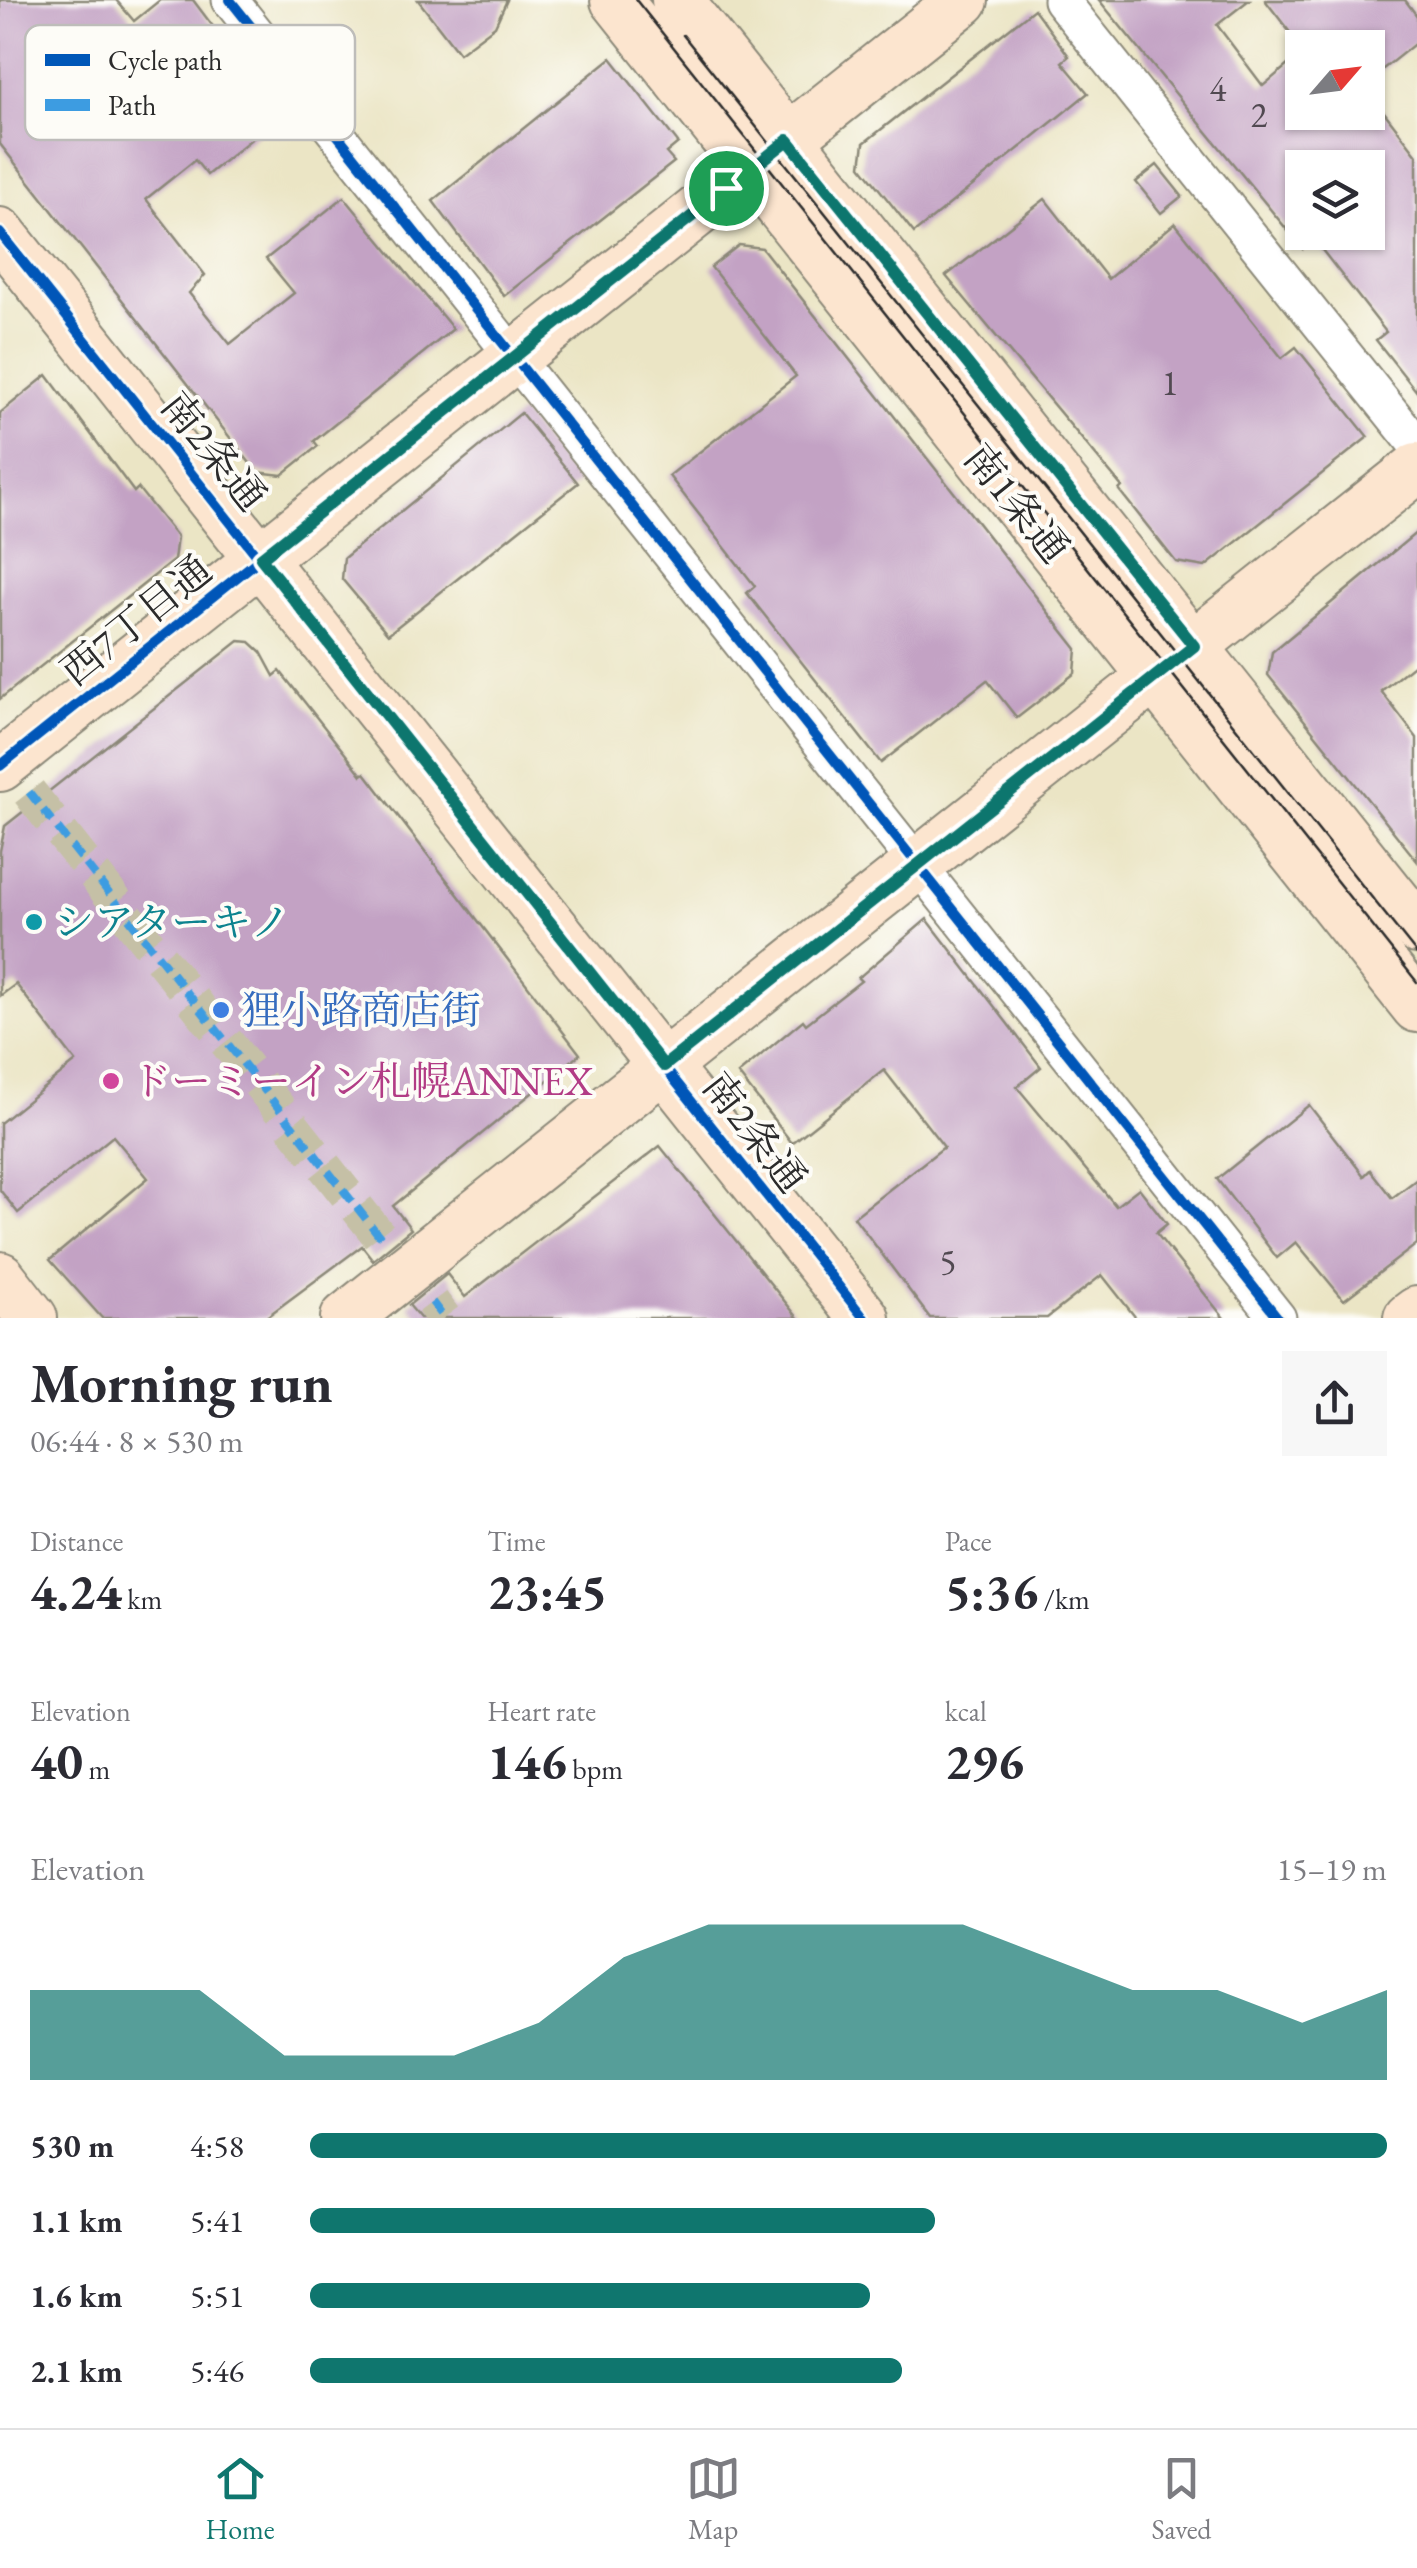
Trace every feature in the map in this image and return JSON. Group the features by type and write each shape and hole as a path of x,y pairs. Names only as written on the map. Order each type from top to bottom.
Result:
{"street":[{"path":"230,0 250,25"},
{"name":"南1条通","path":"616,0 770,154 1174,661 1417,1008"},
{"name":"南1条通","path":"677,0 770,154"},
{"name":"西7丁目通","path":"0,766 964,0"},
{"path":"1061,0 1417,445"},
{"path":"341,140 1278,1318"},
{"name":"南2条通","path":"0,233 864,1318"},
{"path":"346,1318 1417,468"},
{"name":"南1条通","path":"1174,661 1417,928"},
{"path":"0,1277 32,1318"},
{"path":"1409,1318 1417,1312"}],"building":[{"path":"0,0 116,0 134,21 160,0 193,0 212,25 25,25 25,140 250,140 207,175 195,160 146,199 205,275 189,293 230,344 294,293 266,259 344,197 453,329 314,441 318,446 282,475 257,472 0,144"},
{"path":"418,0 507,0 495,26 459,53"},
{"path":"1099,0 1249,0 1217,25 1263,86 1285,67 1285,130 1385,130 1385,113 1417,155 1417,392 1376,340 1386,332 1322,250 1385,250 1385,150 1285,150 1285,227"},
{"path":"1265,0 1405,0 1417,16 1417,42 1385,67 1385,30 1288,30"},
{"path":"1034,9 1069,56 1062,62 1088,93 914,233 861,166 864,143"},
{"path":"611,58 678,143 666,153 674,162 504,296 433,201"},
{"path":"1157,165 1182,196 1161,213 1136,182"},
{"path":"1045,199 1108,279 1175,223 1282,358 1296,347 1368,437 1205,567 1176,562 1119,490 1122,487 946,276"},
{"path":"739,245 762,248 1077,649 1075,673 1017,718 987,680 881,763 747,593 755,586 669,476 796,376 711,267"},
{"path":"47,375 134,492 138,488 177,537 174,560 0,699 0,413"},
{"path":"521,413 578,483 388,634 342,579 344,558"},
{"path":"1417,532 1417,662 1381,691 1417,738 1417,861 1268,675 1272,652"},
{"path":"239,641 250,642 261,652 274,676 280,671 362,775 365,773 580,1054 393,1206 411,1229 373,1260 362,1246 265,1318 102,1318 50,1260 148,1178 113,1136 18,1213 0,1190 0,1123 76,1062 16,984 0,996 0,851 5,826"},
{"path":"927,919 1041,1067 1017,1087 1116,1206 1139,1188 1167,1224 1156,1233 1224,1318 1136,1318 1102,1275 1047,1318 930,1318 854,1217 944,1147 884,1070 792,1143 738,1074 803,1020 806,1024 861,981 858,978"},
{"path":"1309,1105 1364,1176 1370,1170 1392,1198 1417,1179 1417,1244 1344,1300 1296,1242 1277,1258 1217,1179"},
{"path":"660,1146 798,1318 420,1318 409,1305 447,1274 465,1297"}],"tunnel":[{"path":"29,792 381,1238"},
{"path":"432,1302 444,1318"}],"tram line":[{"path":"636,0 1417,982"},
{"path":"683,35 1417,954"}],"marked path":[{"path":"29,792 381,1238"},
{"path":"432,1302 444,1318"}],"cycle path":[{"path":"230,0 250,25"},
{"path":"341,140 1278,1318"},
{"path":"0,233 864,1318"},
{"path":"0,766 261,558"}],"place":[{"name":"シアターキノ","path":"34,922"},
{"name":"狸小路商店街","path":"221,1010"},
{"name":"ドーミーイン札幌ANNEX","path":"111,1081"}],"route":[{"path":"788,140 1194,646 664,1066 261,558 726,188 788,140"}]}
